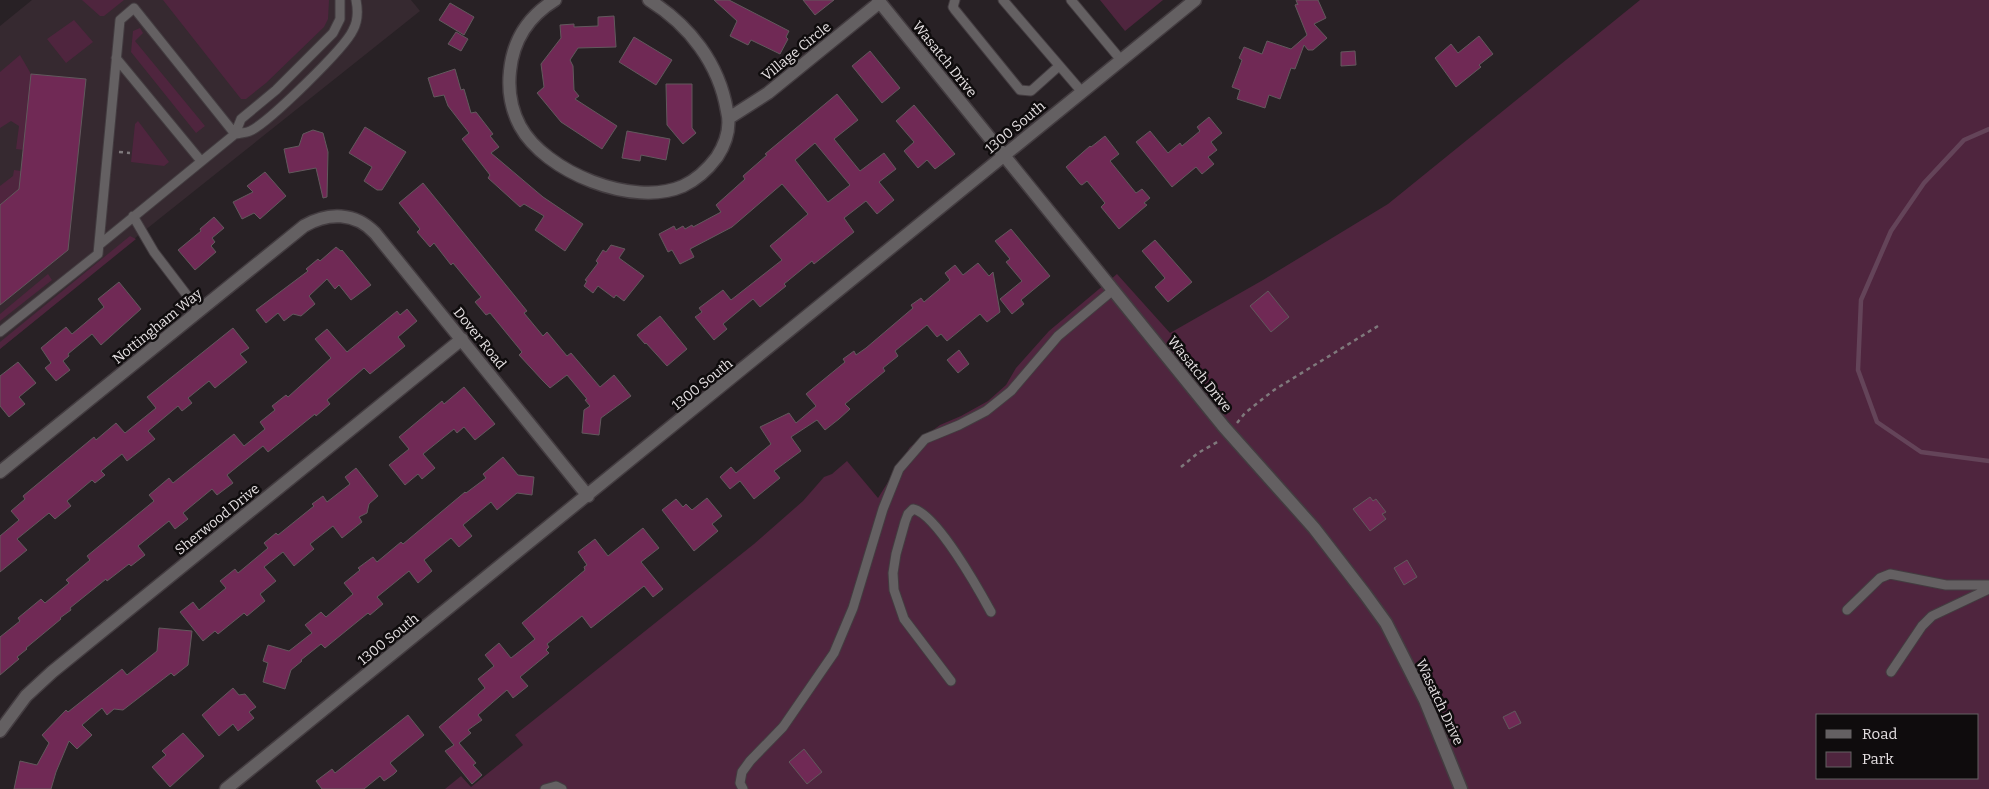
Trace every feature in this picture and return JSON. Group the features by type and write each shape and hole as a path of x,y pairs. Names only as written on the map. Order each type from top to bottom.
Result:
{"street":[{"path":"555,0 535,14 524,28 516,43 511,62 510,95 520,125 528,138 562,168 598,184 618,189 653,192 682,187 705,171 720,152 728,134 729,118 725,99 714,70 698,44 676,19 649,0"},
{"name":"1300 South","path":"226,789 1195,0"},
{"name":"Village Circle","path":"729,118 768,93 879,1"},
{"name":"Wasatch Drive","path":"879,1 1224,426 1314,528 1386,624 1425,700 1461,789"},
{"name":"Dover Road","path":"338,216 355,219 369,227 588,496"},
{"name":"Nottingham Way","path":"0,472 304,226 320,218 338,216"},
{"name":"Sherwood Drive","path":"0,731 26,696 52,672 462,340"}],"lane":[{"path":"99,245 235,134 241,119 276,90 333,33 340,18 340,0"},
{"path":"235,134 251,131 282,106 340,49 354,30 358,9 356,0"},
{"path":"955,0 953,6 955,10 1020,90 1031,91 1059,66"},
{"path":"1003,0 1082,92"},
{"path":"1071,0 1121,60"},
{"path":"0,332 98,254 120,20 134,8 235,134"},
{"path":"116,58 201,162"},
{"path":"133,216 154,252 199,310"},
{"path":"743,789 740,783 742,772 750,761 784,727 834,654 853,608 883,509 899,469 925,439 986,411 1011,391 1058,336 1113,290"},
{"path":"951,681 904,619 894,590 893,573 898,545 908,514 913,509 920,511 930,520 963,563 991,612"},
{"path":"1847,610 1880,578 1890,574 1946,585 1989,587"},
{"path":"1891,672 1922,626 1932,616 1989,587"},
{"path":"545,789 556,786 562,789"}],"path":[{"path":"1238,422 1245,413 1274,390 1378,326"},
{"path":"1181,467 1198,453 1217,443"}],"shaded area":[{"path":"32,0 411,0 420,11 139,235 0,349 0,26"}],"green space":[{"path":"82,0 124,0 104,16 100,16"},
{"path":"163,0 329,0 328,19 324,27 266,83 246,99 241,99"},
{"path":"1100,0 1163,0 1125,31"},
{"path":"1640,0 1989,0 1989,789 445,789 461,776 471,787 523,745 515,735 754,544 803,501 824,477 832,474 847,461 878,498 910,447 940,425 988,401 1006,385 1016,368 1049,331 1117,274 1170,333 1263,280 1388,204"},
{"path":"74,20 93,42 66,63 47,39"},
{"path":"140,28 143,33 135,41 205,126 196,133 131,52 133,31"},
{"path":"20,55 31,74 24,150 16,149 19,126 11,121 0,128 0,72"},
{"path":"138,121 169,162 164,166 131,162 135,124"},
{"path":"14,170 21,171 19,189 0,205 0,186 13,176"},
{"path":"130,236 136,239 0,349 0,342"},
{"path":"48,274 52,280 0,321 0,314"}],"building":[{"path":"714,0 729,0 789,31 786,37 788,39 780,54 751,40 748,45 730,36 737,21"},
{"path":"803,0 834,0 815,15"},
{"path":"1296,0 1318,0 1326,18 1314,24 1327,38 1313,50 1308,50 1304,45 1295,69 1291,68 1280,99 1269,95 1265,108 1237,99 1240,90 1232,87 1242,60 1239,58 1244,47 1262,54 1267,41 1291,49 1307,35 1295,5 1298,5"},
{"path":"450,3 474,17 464,35 439,20"},
{"path":"614,16 616,47 578,48 570,60 573,66 574,90 579,96 575,99 617,126 602,149 561,122 537,93 544,87 541,64 561,38 560,25 574,24 574,27 598,26 598,17"},
{"path":"456,32 468,39 461,51 448,44"},
{"path":"1479,36 1493,54 1479,65 1481,67 1456,87 1435,58 1451,44 1458,53"},
{"path":"634,37 672,60 656,85 619,62"},
{"path":"870,51 900,88 882,103 852,66"},
{"path":"1355,51 1356,65 1341,66 1341,52"},
{"path":"455,69 461,90 464,89 471,113 476,112 493,134 490,136 499,147 491,153 543,197 583,224 565,251 535,230 544,216 524,204 520,207 488,178 490,175 462,139 469,133 448,106 444,95 434,97 428,78"},
{"path":"31,74 86,79 68,250 0,305 0,205 19,189"},
{"path":"666,84 692,84 692,128 696,133 683,144 667,125"},
{"path":"837,94 858,120 834,139 860,171 884,153 896,169 879,182 894,200 877,214 866,201 844,218 854,232 814,264 812,261 760,307 753,299 723,324 727,329 714,340 695,317 702,312 699,308 723,290 731,300 782,260 770,246 808,214 782,184 732,227 690,249 694,257 680,264 672,250 668,252 659,234 674,226 676,230 683,226 685,229 692,225 693,227 721,212 716,205 745,179 743,176 767,155 765,154","holes":["815,143 850,185 828,202 795,160"]},
{"path":"914,105 955,154 935,169 927,160 918,168 904,151 914,142 896,121"},
{"path":"1209,117 1222,133 1211,142 1217,150 1208,157 1214,164 1202,174 1196,167 1172,187 1136,142 1150,131 1168,153 1180,143 1182,146 1200,131 1197,127"},
{"path":"365,127 406,152 382,190 377,190 364,181 372,167 349,153"},
{"path":"313,130 323,133 328,152 327,197 323,198 316,168 289,173 284,149 299,146 303,134"},
{"path":"627,131 670,139 666,160 641,155 640,161 622,158"},
{"path":"1105,136 1119,154 1110,161 1136,193 1142,189 1150,198 1144,203 1147,205 1119,229 1101,207 1105,203 1087,181 1082,185 1080,184 1066,167 1090,146"},
{"path":"265,172 286,196 260,219 254,213 242,219 233,202 253,192 247,186"},
{"path":"423,183 527,311 524,313 543,336 547,332 567,356 571,353 600,387 614,375 631,396 601,418 599,435 582,433 584,410 590,406 585,400 587,399 567,375 550,388 519,355 522,352 490,313 486,315 475,302 481,297 453,263 451,265 434,243 430,247 417,232 420,229 399,203"},
{"path":"214,217 224,228 212,238 215,242 211,246 216,252 195,270 178,250 201,231 200,229"},
{"path":"1011,229 1050,276 1021,300 1024,304 1012,314 1000,299 1022,281 1006,262 1010,259 995,241"},
{"path":"1155,240 1192,282 1168,302 1155,287 1165,278 1142,251"},
{"path":"611,245 625,249 619,258 644,276 624,301 616,295 614,298 598,286 593,293 584,286 587,281 585,280 598,263 596,261 603,250 606,252"},
{"path":"336,247 342,250 371,285 351,300 339,285 335,289 327,279 309,296 315,304 301,316 293,314 284,321 278,313 266,323 256,310 308,271 306,269 318,259 320,261"},
{"path":"978,263 989,276 993,272 1000,312 987,322 980,314 947,341 941,334 937,337 927,325 895,351 898,356 883,368 885,371 845,404 850,409 839,419 825,430 817,420 791,437 801,451 774,471 780,478 754,499 740,481 730,489 720,477 731,467 736,473 771,444 760,427 789,413 796,423 816,406 806,394 845,362 843,359 854,351 856,355 866,348 913,308 911,305 921,298 924,302 950,280 945,273 955,265 963,275"},
{"path":"119,282 141,309 101,345 92,334 68,354 69,356 63,361 70,370 56,381 45,368 51,363 41,348 66,327 72,334 104,307 98,299"},
{"path":"1268,291 1289,317 1271,332 1250,306"},
{"path":"407,309 417,321 398,337 405,346 370,374 364,368 327,400 330,404 268,452 263,446 227,475 233,483 217,495 212,489 183,513 188,519 175,529 169,521 138,546 145,555 131,566 129,564 107,581 106,579 70,608 71,610 26,648 17,657 19,659 0,675 0,637 20,621 18,618 41,599 45,603 69,583 66,580 90,560 87,556 154,501 149,495 169,478 173,483 234,434 244,446 265,429 260,422 275,410 272,406 286,395 288,397 331,358 315,339 327,329 347,352 397,311 400,315"},
{"path":"660,316 687,349 667,366 637,335"},
{"path":"233,328 249,348 240,354 247,362 215,388 209,381 188,398 192,403 182,411 178,406 148,431 155,439 127,461 122,454 101,471 105,475 95,483 92,480 67,501 71,506 55,519 49,513 17,539 27,550 0,572 0,536 19,520 11,511 25,499 23,496 94,437 96,440 116,423 125,433 156,408 147,397"},
{"path":"959,350 969,364 958,373 947,360"},
{"path":"18,362 36,383 19,397 25,404 9,417 0,406 0,376"},
{"path":"464,387 495,424 475,440 464,427 457,433 454,429 423,454 435,468 422,479 418,474 405,485 389,465 409,449 399,437 442,401 444,404"},
{"path":"503,457 518,475 534,477 532,495 517,493 497,510 491,502 463,525 472,536 459,547 451,538 424,560 432,571 418,583 409,571 377,597 383,604 370,615 368,613 325,648 321,644 291,670 285,689 263,682 268,663 263,661 268,645 289,651 312,633 305,625 321,612 326,617 353,594 344,583 360,570 358,568 373,557 377,562 401,542 403,544 465,492 486,478 483,474"},
{"path":"356,468 378,496 369,504 367,513 359,517 362,522 342,538 333,526 310,544 314,549 294,566 283,552 264,567 276,581 260,594 265,601 247,616 244,613 218,634 215,631 203,641 180,612 193,602 199,610 226,588 220,581 235,569 238,573 268,548 264,543 276,533 278,535 314,506 312,504 323,496 327,502 350,484 345,477"},
{"path":"1370,497 1373,501 1376,499 1386,512 1382,514 1386,519 1370,531 1353,509"},
{"path":"707,498 722,516 712,524 718,531 694,551 662,510 676,499 683,507 686,504 692,510"},
{"path":"643,528 659,548 641,562 663,589 653,597 644,586 591,628 582,616 547,644 549,647 546,650 549,653 520,677 528,686 513,698 507,690 478,715 482,720 468,730 471,733 459,743 476,763 473,765 482,775 472,784 445,751 454,745 439,727 485,688 478,679 494,666 485,655 499,643 511,658 535,639 522,623 585,570 584,567 587,565 578,552 595,539 608,556"},
{"path":"1407,560 1417,577 1404,585 1394,568"},
{"path":"159,628 192,631 188,665 174,676 171,673 123,710 114,709 107,715 102,708 82,725 92,735 77,749 69,741 51,789 14,789 20,761 37,765 49,743 42,735 66,710 68,712 122,669 127,675 157,651"},
{"path":"233,688 239,695 245,694 256,707 249,712 254,718 238,731 233,724 219,736 202,715"},
{"path":"1515,711 1521,723 1509,729 1503,717"},
{"path":"408,715 424,735 390,763 397,771 394,774 384,781 380,776 364,789 322,789 316,781 332,769 335,773"},
{"path":"183,733 204,756 170,787 152,767 166,755 162,751"},
{"path":"804,749 822,772 807,784 789,762"}],"waterway":[{"path":"1989,129 1964,140 1924,183 1891,231 1861,300 1858,370 1877,422 1921,452 1989,461"}]}
